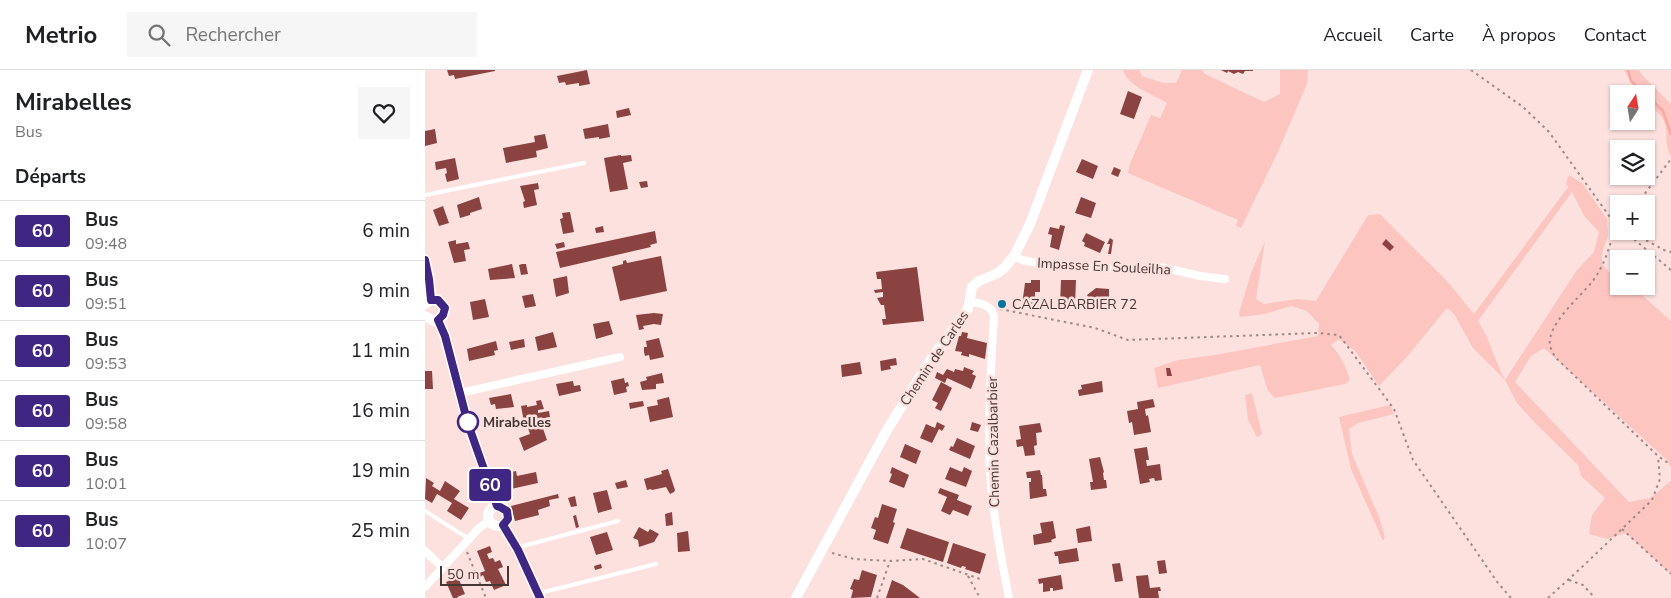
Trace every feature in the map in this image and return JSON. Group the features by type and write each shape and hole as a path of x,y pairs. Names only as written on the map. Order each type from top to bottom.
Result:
{"street":[{"name":"Chemin de Carles","path":"796,598 887,430 931,359 968,309 972,287 974,284 998,273 1014,256 1030,224 1088,70"},
{"name":"Impasse En Souleilha","path":"1014,256 1032,262 1109,269 1129,270 1161,267 1200,276 1225,279"},
{"path":"425,260 429,279 428,302 438,300 443,305 445,312 438,320 431,320 425,316"},
{"path":"970,302 987,305 993,310"},
{"name":"Chemin Cazalbarbier","path":"993,310 990,472 995,518 1009,598"},
{"path":"438,320 445,336 468,424 497,506"},
{"path":"460,393 620,357"},
{"path":"497,506 507,511 508,519 503,525 495,526 489,521 488,513 491,508 497,506"},
{"path":"425,587 479,528 489,521"},
{"path":"503,525 517,547 539,596"},
{"path":"425,551 443,568"}],"lane":[{"path":"425,194 584,163"},
{"path":"425,511 469,539"},
{"path":"517,547 618,520"},
{"path":"539,596 656,564"}],"path":[{"path":"1471,70 1523,107 1549,132 1610,217"},
{"path":"1644,195 1671,159"},
{"path":"1612,240 1600,269 1592,282 1558,322 1550,337 1550,346 1555,356 1658,456 1671,465"},
{"path":"1635,240 1671,270"},
{"path":"1646,240 1671,252"},
{"path":"993,310 1001,308 1095,328 1128,340 1317,332 1339,335 1394,409 1413,460 1498,583 1511,598"},
{"path":"1548,598 1652,500 1660,479 1658,456"},
{"path":"1622,529 1671,574"},
{"path":"462,546 467,551 486,598"},
{"path":"822,549 840,556 890,561 923,559 983,580"},
{"path":"877,598 890,561"},
{"path":"968,574 980,598"},
{"path":"1569,580 1583,585 1595,598"}],"shaded area":[{"path":"1123,70 1139,70 1142,76 1163,83 1176,83 1182,70 1202,70 1205,74 1264,102 1280,94 1280,70 1308,70 1307,84 1278,152 1241,228 1236,226 1238,220 1128,173 1151,115 1160,118 1167,103 1135,86"},
{"path":"1624,70 1639,70 1652,85 1633,85"},
{"path":"1655,88 1671,104 1671,156 1664,121 1655,110"},
{"path":"1569,175 1583,184 1607,219 1608,236 1602,253 1602,264 1610,273 1610,295 1642,295 1671,321 1671,467 1668,461 1544,348 1531,356 1515,382 1629,502 1650,498 1671,481 1671,574 1626,533 1607,539 1589,534 1592,515 1605,498 1581,476 1578,465 1517,403 1505,380 1473,348 1454,314 1447,308 1406,358 1379,386 1356,352 1339,339 1331,345 1347,370 1350,380 1345,384 1275,398 1268,391 1260,365 1158,388 1154,368 1178,360 1318,336 1319,324 1307,311 1291,306 1265,314 1240,317 1239,313 1251,273 1265,241 1256,299 1264,304 1297,299 1316,301 1368,215 1380,214 1443,277 1474,314 1568,187 1566,183","holes":["1572,192 1585,217 1599,232 1594,252 1577,270 1505,380 1486,335 1478,321"]},
{"path":"1252,393 1262,434 1257,437 1248,420 1245,395"},
{"path":"1390,405 1394,414 1358,423 1349,429 1352,454 1379,517 1385,537 1383,541 1351,469 1339,417"}],"building":[{"path":"447,70 495,71 455,79 454,75 449,76"},
{"path":"587,70 590,84 579,86 579,83 566,85 565,82 559,83 557,76"},
{"path":"1221,70 1253,70 1253,71 1234,74"},
{"path":"1128,91 1142,97 1134,119 1120,114"},
{"path":"629,108 631,115 617,118 616,111"},
{"path":"608,124 610,137 585,139 583,129"},
{"path":"435,129 437,143 425,146 425,131"},
{"path":"545,134 548,148 536,151 537,157 506,163 503,148 535,142 534,136"},
{"path":"631,155 632,161 623,163 628,189 610,192 604,158"},
{"path":"455,158 459,179 447,182 446,168 436,170 435,162"},
{"path":"1082,159 1098,166 1093,179 1076,172"},
{"path":"1114,167 1121,170 1118,177 1111,174"},
{"path":"647,181 648,187 641,188 639,182"},
{"path":"538,183 539,189 534,190 537,205 524,208 523,202 525,201 520,186"},
{"path":"479,197 482,209 460,218 457,205"},
{"path":"1081,197 1096,203 1091,218 1075,213"},
{"path":"443,206 449,223 439,226 433,210"},
{"path":"570,212 574,232 563,234 560,219 563,218 562,213"},
{"path":"1060,225 1065,226 1059,250 1050,247 1052,235 1048,234 1050,227 1059,229"},
{"path":"603,226 604,232 596,233 595,228"},
{"path":"655,231 657,243 650,245 651,247 560,268 556,252"},
{"path":"1086,233 1105,242 1100,253 1084,246 1085,243 1082,241"},
{"path":"1110,238 1113,240 1111,254 1108,254 1110,244 1107,244"},
{"path":"1386,239 1394,247 1390,251 1382,244"},
{"path":"456,240 456,244 468,242 470,249 464,250 466,261 454,263 448,242"},
{"path":"564,242 565,247 557,249 555,244"},
{"path":"661,256 667,291 620,301 612,267 623,264 623,261 626,260 627,263"},
{"path":"512,264 515,278 490,280 488,269"},
{"path":"526,264 528,274 521,275 519,265"},
{"path":"917,267 924,321 883,325 882,319 886,319 884,305 881,305 877,298 883,297 883,292 875,293 874,290 882,289 881,279 877,279 876,272"},
{"path":"567,276 569,293 556,297 553,279"},
{"path":"1031,280 1040,280 1040,292 1035,292 1035,306 1022,305 1025,283 1031,283"},
{"path":"1061,280 1076,280 1075,306 1060,305"},
{"path":"1096,288 1109,289 1109,301 1099,300 1093,306 1087,295"},
{"path":"533,294 536,306 525,308 522,296"},
{"path":"485,299 489,317 473,320 470,302"},
{"path":"663,314 661,325 643,326 644,329 639,330 636,315"},
{"path":"609,321 613,334 596,339 593,324"},
{"path":"553,332 557,347 538,351 535,337"},
{"path":"962,332 968,333 967,338 987,343 985,359 969,354 969,357 961,355 962,352 955,351"},
{"path":"659,338 664,357 650,360 649,355 645,356 644,352 644,347 647,347 646,341"},
{"path":"524,339 525,347 511,350 509,342"},
{"path":"496,341 498,350 494,351 495,355 469,361 467,349"},
{"path":"896,358 897,365 890,366 891,369 881,371 880,361"},
{"path":"860,362 862,374 842,377 841,365"},
{"path":"964,367 974,371 972,374 976,376 971,389 947,378 945,383 935,378 937,372 943,375 947,369 954,372 955,369 963,371"},
{"path":"1166,368 1170,368 1172,376 1167,376"},
{"path":"425,371 432,371 433,389 425,389"},
{"path":"662,373 664,383 656,384 656,389 642,390 640,382 647,380 646,377"},
{"path":"624,378 625,383 628,382 629,386 626,387 627,392 614,395 611,381"},
{"path":"573,381 574,386 580,385 581,391 559,396 556,384"},
{"path":"1102,381 1103,392 1079,396 1078,390 1082,389 1081,385"},
{"path":"941,382 952,388 941,411 935,408 938,403 932,400"},
{"path":"511,394 514,407 496,409 495,404 491,405 489,398"},
{"path":"669,397 673,417 650,422 647,407 658,405 657,400"},
{"path":"1153,399 1155,407 1145,409 1151,432 1134,435 1132,422 1129,423 1127,411 1138,409 1137,402"},
{"path":"541,400 544,409 538,410 538,413 549,411 550,417 524,422 521,406 537,405 536,401"},
{"path":"643,401 644,406 630,409 629,403"},
{"path":"937,422 945,426 942,431 939,429 932,443 920,438 926,424 935,428"},
{"path":"972,422 981,425 978,432 970,430"},
{"path":"541,423 547,440 524,451 519,438 530,434 528,428"},
{"path":"1040,423 1042,432 1036,433 1037,445 1034,446 1035,455 1025,456 1023,446 1017,447 1016,440 1021,439 1019,426"},
{"path":"957,438 975,446 970,459 949,450 951,446 953,447"},
{"path":"905,444 921,451 916,464 900,457"},
{"path":"1147,447 1149,460 1146,460 1147,466 1160,464 1162,480 1155,481 1154,478 1149,479 1150,482 1140,484 1134,449"},
{"path":"1100,457 1107,488 1091,490 1090,482 1093,482 1089,459"},
{"path":"892,467 909,475 904,488 889,482"},
{"path":"950,467 962,472 964,467 972,471 966,487 945,479"},
{"path":"668,469 674,492 670,494 666,487 647,490 644,479 662,474 661,471"},
{"path":"1040,470 1043,489 1046,489 1047,496 1030,499 1029,482 1031,482 1031,478 1027,478 1026,472"},
{"path":"516,471 517,476 536,472 538,483 511,489 507,473"},
{"path":"426,478 434,483 432,486 440,491 445,481 460,491 454,499 469,508 461,520 447,511 452,503 437,494 432,503 425,499"},
{"path":"626,480 628,487 617,489 615,483"},
{"path":"940,488 959,495 957,500 972,506 968,516 953,510 950,515 941,511 947,497 938,493"},
{"path":"607,490 612,509 598,513 593,493"},
{"path":"558,494 559,498 549,500 550,506 538,510 539,515 515,521 511,506"},
{"path":"575,496 577,506 571,507 568,498"},
{"path":"882,504 897,509 893,522 895,523 888,544 873,539 876,530 871,528 875,517 878,518"},
{"path":"672,512 673,525 666,526 665,514"},
{"path":"576,515 579,527 576,528 573,516"},
{"path":"1053,521 1056,538 1051,540 1052,542 1034,545 1033,535 1042,533 1040,523"},
{"path":"1090,526 1092,541 1078,543 1076,529"},
{"path":"639,527 648,532 650,529 659,534 654,542 639,547 638,540 633,538"},
{"path":"907,528 949,542 943,562 900,548"},
{"path":"688,531 690,551 678,552 677,533"},
{"path":"607,532 613,550 596,555 590,537"},
{"path":"953,543 986,554 980,574 965,569 966,567 962,566 961,568 947,563"},
{"path":"490,546 492,552 487,554 489,559 493,558 495,562 500,560 503,567 498,569 506,585 494,590 490,581 486,582 483,575 480,577 479,573 485,571 477,551"},
{"path":"1077,548 1079,561 1059,564 1058,556 1055,556 1054,552"},
{"path":"1165,560 1167,573 1159,574 1157,561"},
{"path":"1120,563 1123,581 1115,582 1112,564"},
{"path":"601,564 602,568 595,570 594,566"},
{"path":"862,570 877,575 871,597 851,598 853,590 850,589 854,579 859,580"},
{"path":"1061,575 1063,589 1053,591 1053,588 1050,588 1050,591 1043,592 1043,583 1039,584 1038,579"},
{"path":"1148,575 1150,588 1160,587 1161,591 1158,591 1159,598 1139,598 1136,576"},
{"path":"458,577 465,594 458,598 453,598 446,582"},
{"path":"892,580 903,585 920,598 886,598"}],"waterway":[{"path":"1628,70 1631,81 1636,85"},
{"path":"1655,103 1663,111 1671,134"}],"bus line":[{"name":"60","path":"425,260 431,300 438,300 445,308 445,312 438,320 445,336 468,424 497,506 507,511 508,519 503,525 518,550 540,598"}],"place":[{"name":"CAZALBARBIER 72","path":"1002,304"},
{"name":"Mirabelles","path":"468,422"}]}
